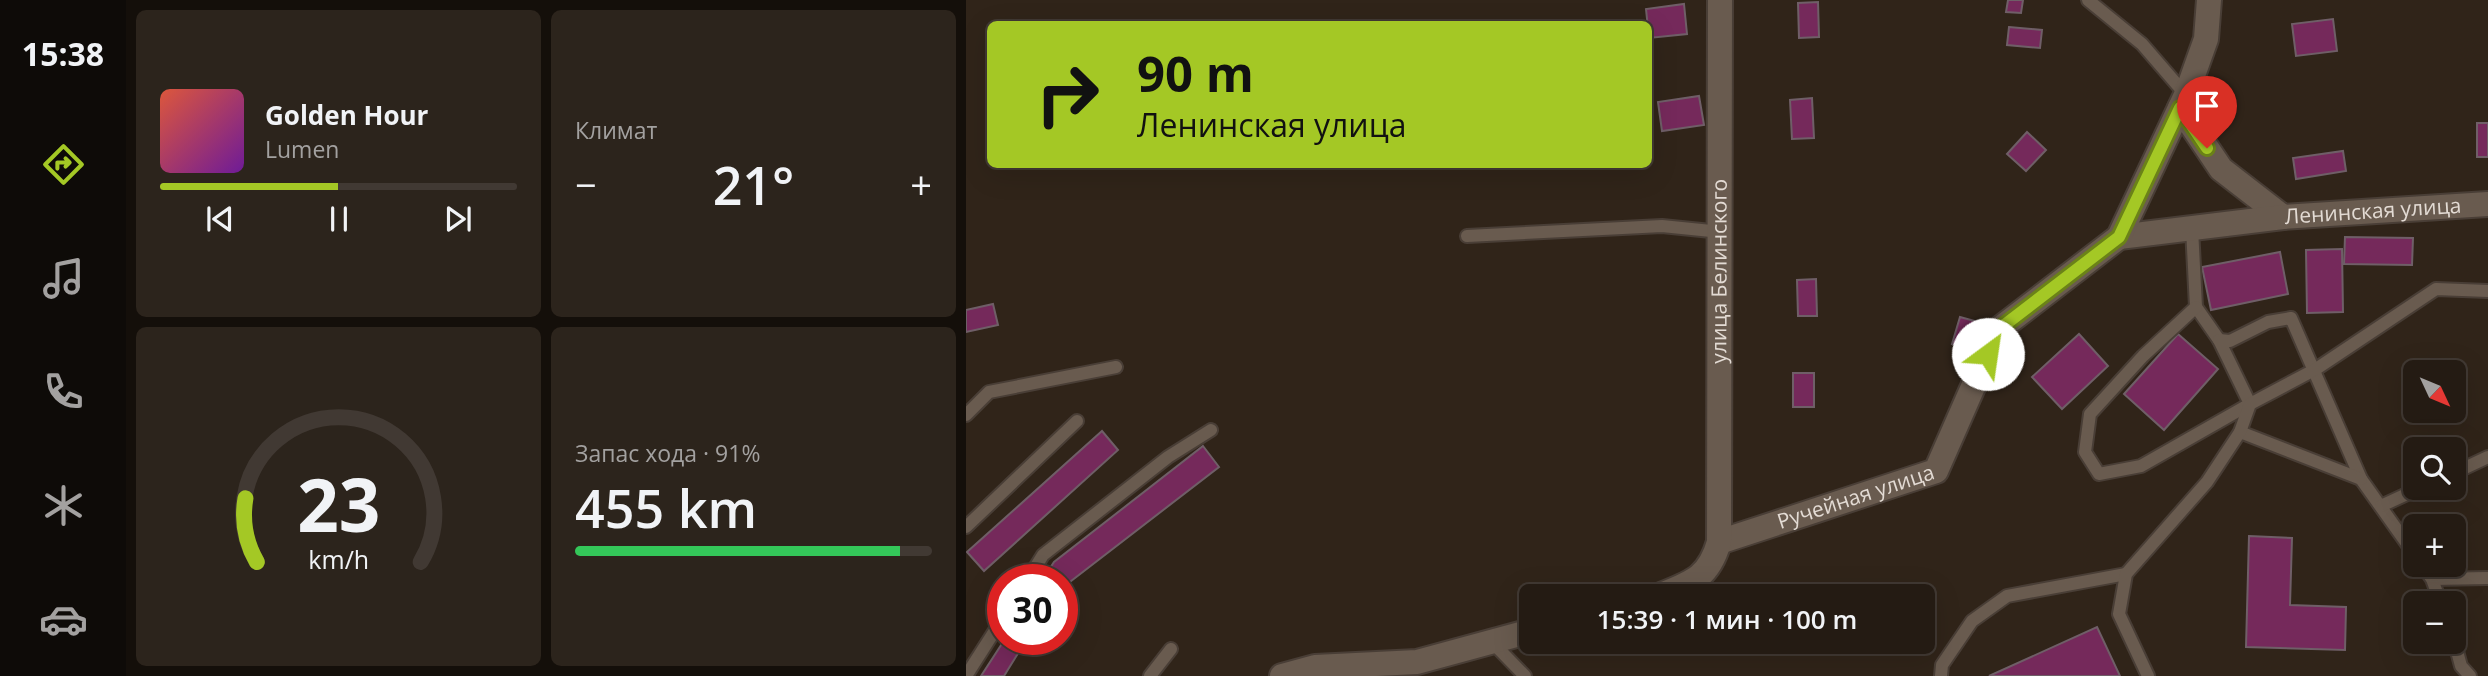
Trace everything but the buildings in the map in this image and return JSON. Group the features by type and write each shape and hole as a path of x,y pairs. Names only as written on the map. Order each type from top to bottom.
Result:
{"street":[{"name":"улица Белинского","path":"1719,542 1720,0"},
{"name":"Ручейная улица","path":"1719,542 1936,471 1998,330 2119,237 2183,101 2206,39 2209,0"},
{"name":"Ленинская улица","path":"2183,101 2221,169 2283,217 2488,204"},
{"path":"2119,237 2283,217"},
{"path":"1686,584 1700,578 1714,560 1719,542"},
{"path":"1282,676 1315,667 1416,669 1491,640 1519,634"}],"lane":[{"path":"2088,0 2142,44 2183,101"},
{"path":"1467,236 1662,226 1721,232"},
{"path":"2148,676 2119,614 2126,574 2207,482 2240,432 2249,404 2218,340 2196,307 2192,228"},
{"path":"2196,307 2143,356 2090,414 2085,452 2099,474 2141,466 2316,369 2436,289 2488,291"},
{"path":"2218,340 2230,341 2268,322 2291,318 2316,369 2361,479 2403,538"},
{"path":"966,415 989,392 1116,367"},
{"path":"966,527 1077,421"},
{"path":"1037,564 1043,555 1168,457 1211,430"},
{"path":"2240,432 2361,479"},
{"path":"2466,467 2488,457"},
{"path":"2381,506 2403,496"},
{"path":"1941,676 1942,665 1972,621 2007,596 2126,574"},
{"path":"2436,591 2431,579 2488,578"},
{"path":"1491,640 1525,676"},
{"path":"966,676 987,643"},
{"path":"1150,676 1171,649"},
{"path":"2458,654 2461,666 2470,676"}],"route":[{"path":"1988,354 1998,330 2119,237 2180,108 2207,148"}]}
